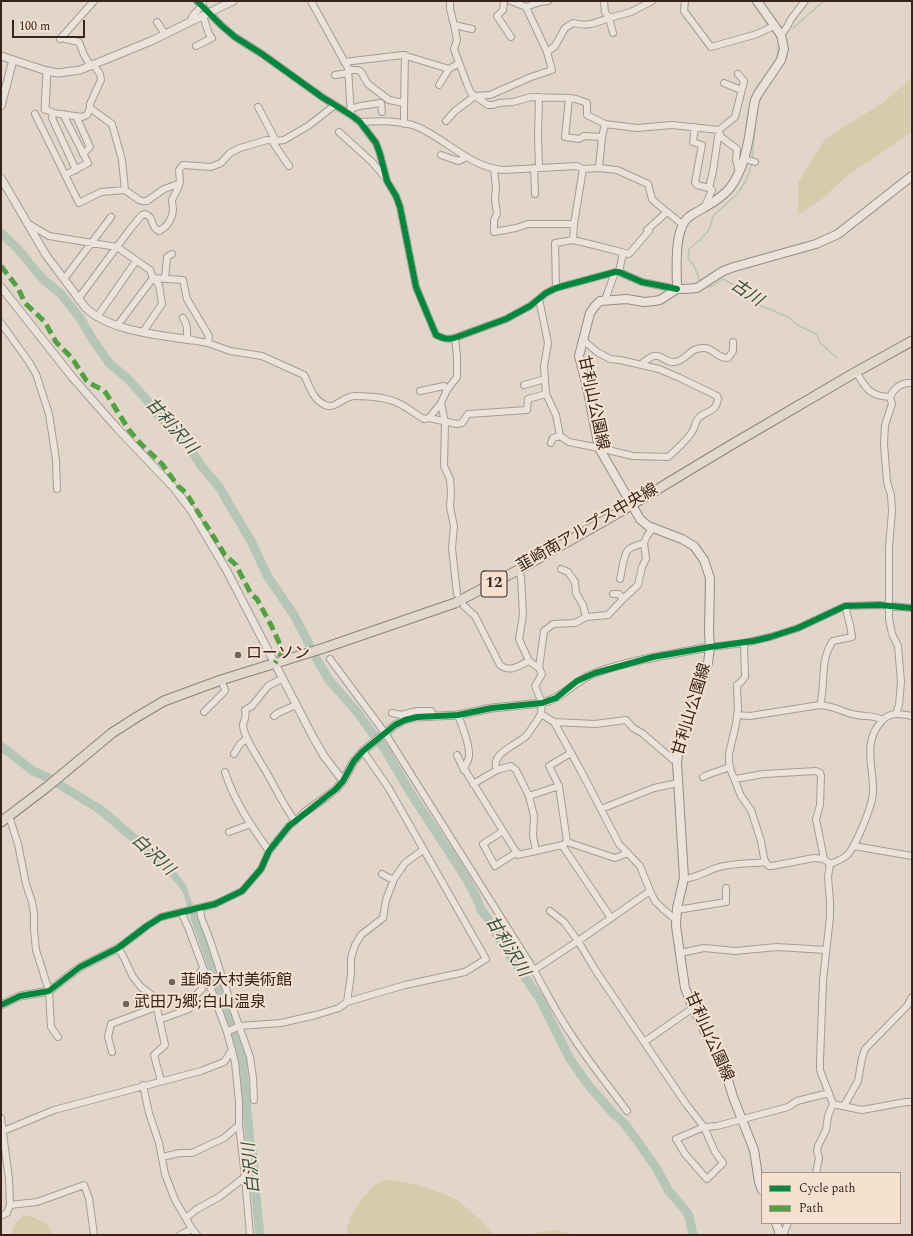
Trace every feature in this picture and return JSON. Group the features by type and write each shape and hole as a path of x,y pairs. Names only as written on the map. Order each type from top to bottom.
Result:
{"main road":[{"path":"677,289 678,242 682,224 688,217 720,198 730,188 739,172 750,160 748,146 755,100 784,55 781,35 757,1"},
{"path":"605,300 627,299 644,302 660,300 677,289 684,290 697,288 707,280 734,267 816,244 838,234 912,176"},
{"name":"甘利山公園線","path":"605,300 600,301 590,313 578,356 599,448 644,524 682,539 694,546 704,560 710,578 710,647 708,663 684,727 677,763 683,879 676,910 676,920 686,988 693,1008 723,1066 733,1098 754,1150 761,1187"},
{"name":"韮崎南アルプス中央線","path":"1,822 47,787 112,733 164,701 220,680 324,648 456,603 518,570 856,372 912,342"},
{"path":"776,1224 780,1231 780,1235"}],"street":[{"path":"47,71 44,109 53,113 82,117 87,114 101,80 100,74 84,55 79,42 62,38 94,1"},
{"path":"1,56 47,71 58,73 80,70 151,41 233,1"},
{"path":"311,1 348,71 351,112"},
{"path":"450,1 450,9 457,40 454,49 459,63 471,93 488,105 513,102 531,97 569,98 587,103 587,115 605,124 637,128 672,125 719,130"},
{"path":"504,1 502,10 497,16 512,37"},
{"path":"511,1 526,7 548,1"},
{"path":"604,1 605,12 609,18 613,33"},
{"path":"547,52 555,46 565,28 573,23 585,26 591,25 631,12 652,1"},
{"path":"685,1 684,11 711,47 757,34 774,26"},
{"path":"781,35 805,1"},
{"path":"196,46 212,38 209,34 206,14 201,3"},
{"path":"190,22 201,3"},
{"path":"446,120 475,96 490,95 531,77 552,70 547,52 526,7"},
{"path":"206,14 236,37 322,97 351,112 376,143 386,178 400,207 416,287 436,335 450,340 506,319 530,306 546,293 556,288 617,272 642,282 677,289"},
{"path":"157,22 165,34"},
{"path":"454,25 472,29"},
{"path":"344,62 405,55 449,69"},
{"path":"404,124 405,55"},
{"path":"1,106 13,60"},
{"path":"439,85 449,69 459,63"},
{"path":"335,75 358,70 361,72 368,84 389,100 404,103"},
{"path":"704,208 712,190 709,188 719,130 735,117 742,90 744,81 738,74"},
{"path":"724,83 742,90"},
{"path":"535,194 539,97"},
{"path":"569,98 565,137 602,137"},
{"path":"351,112 360,106 381,103 382,112"},
{"path":"78,298 142,216 145,214 152,218 155,229 159,231 163,229 171,217 173,208 172,201 180,182 178,170 183,166 215,166 230,153 240,148 260,141 284,140 308,126 335,105"},
{"path":"258,107 274,141 289,166"},
{"path":"90,108 112,124 122,160 125,190"},
{"path":"53,113 52,118 76,170"},
{"path":"35,114 80,203 101,192 125,190 139,200 147,201 164,189 180,182"},
{"path":"63,114 88,163 66,175"},
{"path":"76,116 90,147 83,154"},
{"path":"360,122 397,122 417,127 467,157 494,169 503,170 577,166 582,169 599,168 617,170 648,184 652,199 656,204 682,224"},
{"path":"599,168 602,137 605,124"},
{"path":"695,127 690,145 702,145 695,182 697,185 709,188"},
{"path":"719,130 721,136 737,149 736,160 739,172"},
{"path":"339,132 372,162 386,178"},
{"path":"441,155 458,161 467,157"},
{"path":"494,169 497,214 494,220 494,232 528,224 574,224"},
{"path":"573,240 582,169"},
{"path":"1,178 46,255 78,298 90,313 117,326 143,332 189,339 208,343 230,351 262,356 304,375 312,393 319,402 326,406 334,406 343,399 354,396 387,399 399,403 424,419 428,418 445,423 457,424 462,423 468,414 527,410 528,399 546,394"},
{"path":"556,288 555,243 573,240 629,254 648,231 667,212"},
{"path":"64,279 111,217"},
{"path":"28,223 49,236 117,247 150,270 159,285 162,304 143,332"},
{"path":"38,240 49,236"},
{"path":"605,300 623,253"},
{"path":"165,279 167,257 172,254"},
{"path":"97,317 136,260"},
{"path":"154,278 183,280 187,299 209,336 208,343"},
{"path":"117,326 154,278"},
{"path":"1,287 73,378 117,428 169,483 191,510 227,571 324,756 343,781"},
{"path":"538,299 548,343 544,366 546,394 556,415 560,436 569,442 633,456 668,458 693,431 697,420 703,415 714,410 716,407 717,396 659,369 610,359 597,352 583,340"},
{"path":"183,318 188,326 189,339"},
{"path":"1,323 36,374 50,414 56,460 57,489"},
{"path":"428,418 441,403 447,390 457,376 455,338"},
{"path":"641,365 652,356 658,356 671,362 679,361 694,349 699,348 709,349 717,356 728,358 733,351 733,342"},
{"path":"856,372 870,392 879,396 890,397"},
{"path":"524,385 545,379"},
{"path":"896,714 899,705 900,682 898,646 890,626 889,547 892,495 887,482 884,439 885,425 892,404 890,397 893,391 896,387 907,383 912,383"},
{"path":"420,391 444,386 447,390"},
{"path":"441,403 445,423 444,466 450,479 450,507 454,526 452,548 457,594"},
{"path":"551,443 553,438 560,436"},
{"path":"539,668 544,631 553,624 575,623 586,617 608,615 623,598 638,586 642,567 646,559 644,543 653,528"},
{"path":"620,579 628,550 644,543"},
{"path":"561,569 568,572 575,582 576,593 583,605 586,617"},
{"path":"497,770 495,765 496,760 500,755 514,743 526,736 542,714 542,703 535,686 542,674 539,668 529,661 519,639 523,615 521,576 518,570"},
{"path":"613,594 619,594 623,598"},
{"path":"464,606 475,616 500,666 505,669 510,669 529,661"},
{"path":"820,705 824,659 828,648 832,642 852,637 845,606"},
{"path":"1,1005 20,996 49,992 80,967 118,948 146,926 161,917 215,904 242,891 261,869 269,851 288,826 326,797 343,781 354,761 363,751 395,725 405,720 417,716 458,715 492,708 542,703 556,698 577,681 595,673 653,657 770,637 798,628 845,606 890,606 912,608"},
{"path":"744,642 745,677 742,682 737,685 737,715 729,754 730,768 741,796 751,810 766,862 769,866 772,866 814,858 824,859 830,864"},
{"path":"330,659 385,733 534,970 552,1005 570,1033 584,1054 628,1111"},
{"path":"283,678 268,686 252,706 245,710 246,717 243,725 248,741 282,803 294,821"},
{"path":"204,712 224,692 220,680"},
{"path":"274,716 296,705"},
{"path":"737,715 750,716 820,705 834,707 853,714 875,716 882,720"},
{"path":"392,713 401,715 417,711 431,711 434,716"},
{"path":"542,714 554,722 619,844 640,866 655,901 676,920"},
{"path":"830,864 846,856 854,846 872,802 873,785 870,748 874,730 884,718 896,714 912,716"},
{"path":"458,715 468,747 469,756 464,766 465,770"},
{"path":"554,722 595,724 626,720 633,728 642,733 677,763"},
{"path":"234,754 240,744 245,740 248,741"},
{"path":"227,1032 239,1026 281,1023 316,1015 339,1008 347,1002 405,985 465,972 486,959 388,787 363,751"},
{"path":"571,753 549,766 558,786 564,844 611,918"},
{"path":"457,756 518,855 564,844 615,858 628,853"},
{"path":"473,784 497,770 511,766 516,770 529,796 534,816 533,836 536,851"},
{"path":"703,777 730,768"},
{"path":"735,779 764,774 816,771 820,773 820,805 816,819 824,859"},
{"path":"225,772 231,789 251,824 269,851"},
{"path":"601,809 654,788 678,783"},
{"path":"529,796 558,786"},
{"path":"9,816 18,844 26,884 32,902 36,950 49,992 51,1027 58,1037"},
{"path":"229,832 251,824"},
{"path":"503,831 483,844 496,866 517,852"},
{"path":"854,846 912,856"},
{"path":"347,1002 351,974 351,958 361,936 383,918 386,900 394,879 405,863 423,850"},
{"path":"683,879 698,876 715,868 766,862"},
{"path":"816,1172 818,1146 826,1130 828,1116 833,1104 820,1070 821,1015 830,917 828,877 830,864"},
{"path":"382,874 394,879"},
{"path":"676,910 726,902 726,888"},
{"path":"534,970 650,890"},
{"path":"198,909 250,1057 254,1100"},
{"path":"550,911 564,922 578,941 596,971 686,1104 704,1127 715,1152 723,1163 707,1179 686,1154 676,1139 704,1127 717,1126 742,1118 788,1107 797,1100 829,1093"},
{"path":"182,912 227,1032 232,1050 238,1081 239,1125 250,1235"},
{"path":"680,953 704,948 735,951 777,947 826,950"},
{"path":"118,948 140,987 153,996 165,1044 154,1055 161,1081"},
{"path":"159,1020 189,1009 195,996 202,989 200,972 203,969"},
{"path":"844,1106 858,1081 865,1049 907,1006 912,997"},
{"path":"112,1052 108,1036 111,1024 156,1008"},
{"path":"644,1042 693,1008"},
{"path":"2,1131 54,1110 143,1085 187,1075 224,1062 232,1050"},
{"path":"143,1085 149,1113 159,1143 165,1174 170,1188 175,1200 197,1235"},
{"path":"833,1104 862,1110 912,1102"},
{"path":"1,1118 9,1179 10,1205 7,1213 1,1216"},
{"path":"162,1157 180,1153 192,1153 224,1138 239,1125"},
{"path":"186,1218 197,1209 219,1197 245,1177"},
{"path":"10,1205 37,1202 84,1185 89,1198 94,1235"},
{"path":"780,1235 787,1224"},
{"path":"180,1235 192,1229"}],"shaded area":[{"path":"912,77 912,132 848,175 822,199 798,215 798,183 825,139 884,102"},
{"path":"160,850 186,885 199,922 211,949 225,998 239,1035 233,1038 191,920 183,892 156,859"},
{"path":"385,1180 417,1185 456,1199 497,1235 346,1235 350,1217 361,1201 372,1187"},
{"path":"23,1215 35,1218 48,1225 52,1235 13,1235 13,1227"},
{"path":"554,1230 576,1235 526,1235 529,1234"}],"waterway":[{"name":"古川","path":"793,28 824,1"},
{"name":"古川","path":"770,69 777,58 779,43"},
{"name":"古川","path":"747,121 753,94 763,79"},
{"name":"古川","path":"752,159 755,128"},
{"name":"古川","path":"702,281 699,279 694,265 688,259 689,249 709,230 713,216 737,194 744,184 752,162"},
{"name":"甘利沢川","path":"1,233 18,249 45,281 61,294 80,318 109,363 128,379 161,419 182,436 202,467 220,488 251,541 268,577 294,615 309,644"},
{"name":"古川","path":"707,285 711,287 723,279 739,288 757,304 788,317 799,326 817,334 820,343 837,358"},
{"name":"甘利沢川","path":"316,658 329,680 358,713 384,748 410,792 466,878 481,910 487,917 500,941 540,999 570,1059 589,1086 624,1123 657,1169 668,1190 689,1216 693,1235"},
{"name":"白沢川","path":"1,746 33,771 47,777 101,810 165,865"},
{"name":"白沢川","path":"231,1025 242,1057 250,1142 253,1151 260,1235"}],"marked path":[{"path":"1,266 18,288 25,303 45,322 56,342 72,358 86,380 106,393 129,430 162,464 178,486 186,493 225,555 236,565 251,594 257,599 283,651 275,663"}],"cycle path":[{"path":"197,1 235,37 360,122 376,143 387,181 396,196 400,207 416,287 436,335 446,339 457,337 506,319 530,306 546,293 556,288 615,272 619,272 642,282 677,289"},
{"path":"1,1005 20,996 49,991 80,967 118,948 161,917 215,904 242,891 261,869 269,851 289,826 336,789 343,781 354,761 363,751 395,725 405,720 417,717 458,715 492,708 542,703 556,698 577,681 595,673 653,657 770,637 798,628 845,606 880,605 912,608"}],"place":[{"name":"ローソン","path":"238,655"},
{"name":"韮崎大村美術館","path":"172,982"},
{"name":"武田乃郷;白山温泉","path":"126,1004"}]}
